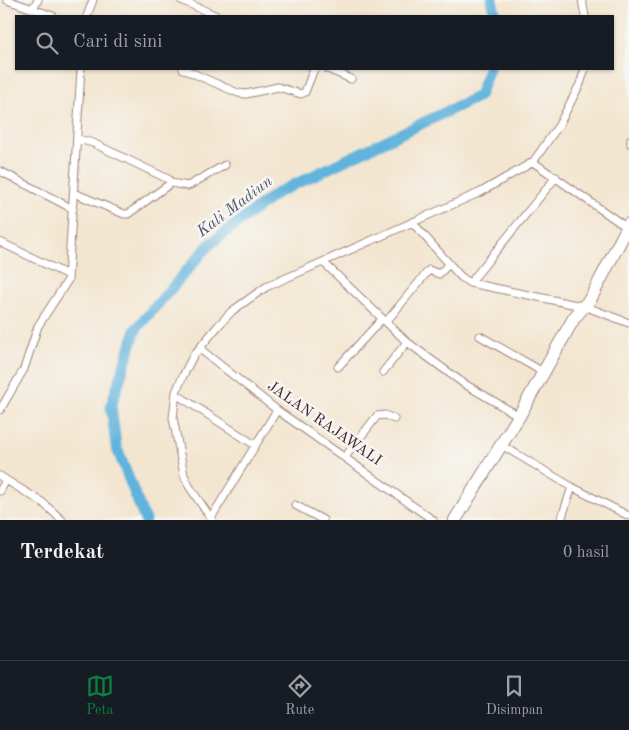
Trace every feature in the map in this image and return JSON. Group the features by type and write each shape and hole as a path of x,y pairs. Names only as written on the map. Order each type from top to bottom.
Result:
{"highway":[{"path":"464,520 508,449 628,227"},
{"path":"455,520 519,416 543,372 587,304"}],"street":[{"path":"7,0 50,15"},
{"path":"32,9 38,0"},
{"path":"87,15 93,0"},
{"path":"181,0 215,15"},
{"path":"582,0 585,15"},
{"path":"0,410 24,369 38,326 65,288 68,275 82,70"},
{"path":"185,70 231,91 246,94 278,87 301,94 305,92 314,70"},
{"path":"330,70 350,78"},
{"path":"277,410 211,519 189,486 181,465 173,418 176,394 188,366 232,310 286,276 323,262 481,192 533,162 559,124 580,84 585,70"},
{"path":"78,139 109,150 168,179 171,183 188,186 224,165"},
{"path":"533,162 628,227"},
{"path":"0,171 73,209"},
{"path":"470,283 556,177"},
{"path":"74,193 128,214 171,183"},
{"path":"412,222 449,264 470,283 587,304 629,323"},
{"path":"0,242 68,275"},
{"path":"323,262 407,342 457,379 519,416"},
{"path":"338,366 384,320 429,270 439,274 449,264"},
{"path":"480,336 543,372"},
{"path":"383,372 407,342"},
{"name":"JALAN RAJAWALI","path":"200,349 277,410 433,520"},
{"path":"176,394 255,445"},
{"path":"345,457 377,416 385,415 394,419"},
{"path":"508,449 572,487 629,516"},
{"path":"0,491 3,478 42,502 62,520"},
{"path":"561,520 572,487"},
{"path":"295,504 323,520"}],"lane":[{"path":"629,138 629,145"}],"waterway":[{"name":"Kali Madiun","path":"492,0 496,15"},
{"name":"Kali Madiun","path":"145,520 116,446 111,406 136,329 209,245 277,193 479,96 489,70"}]}
